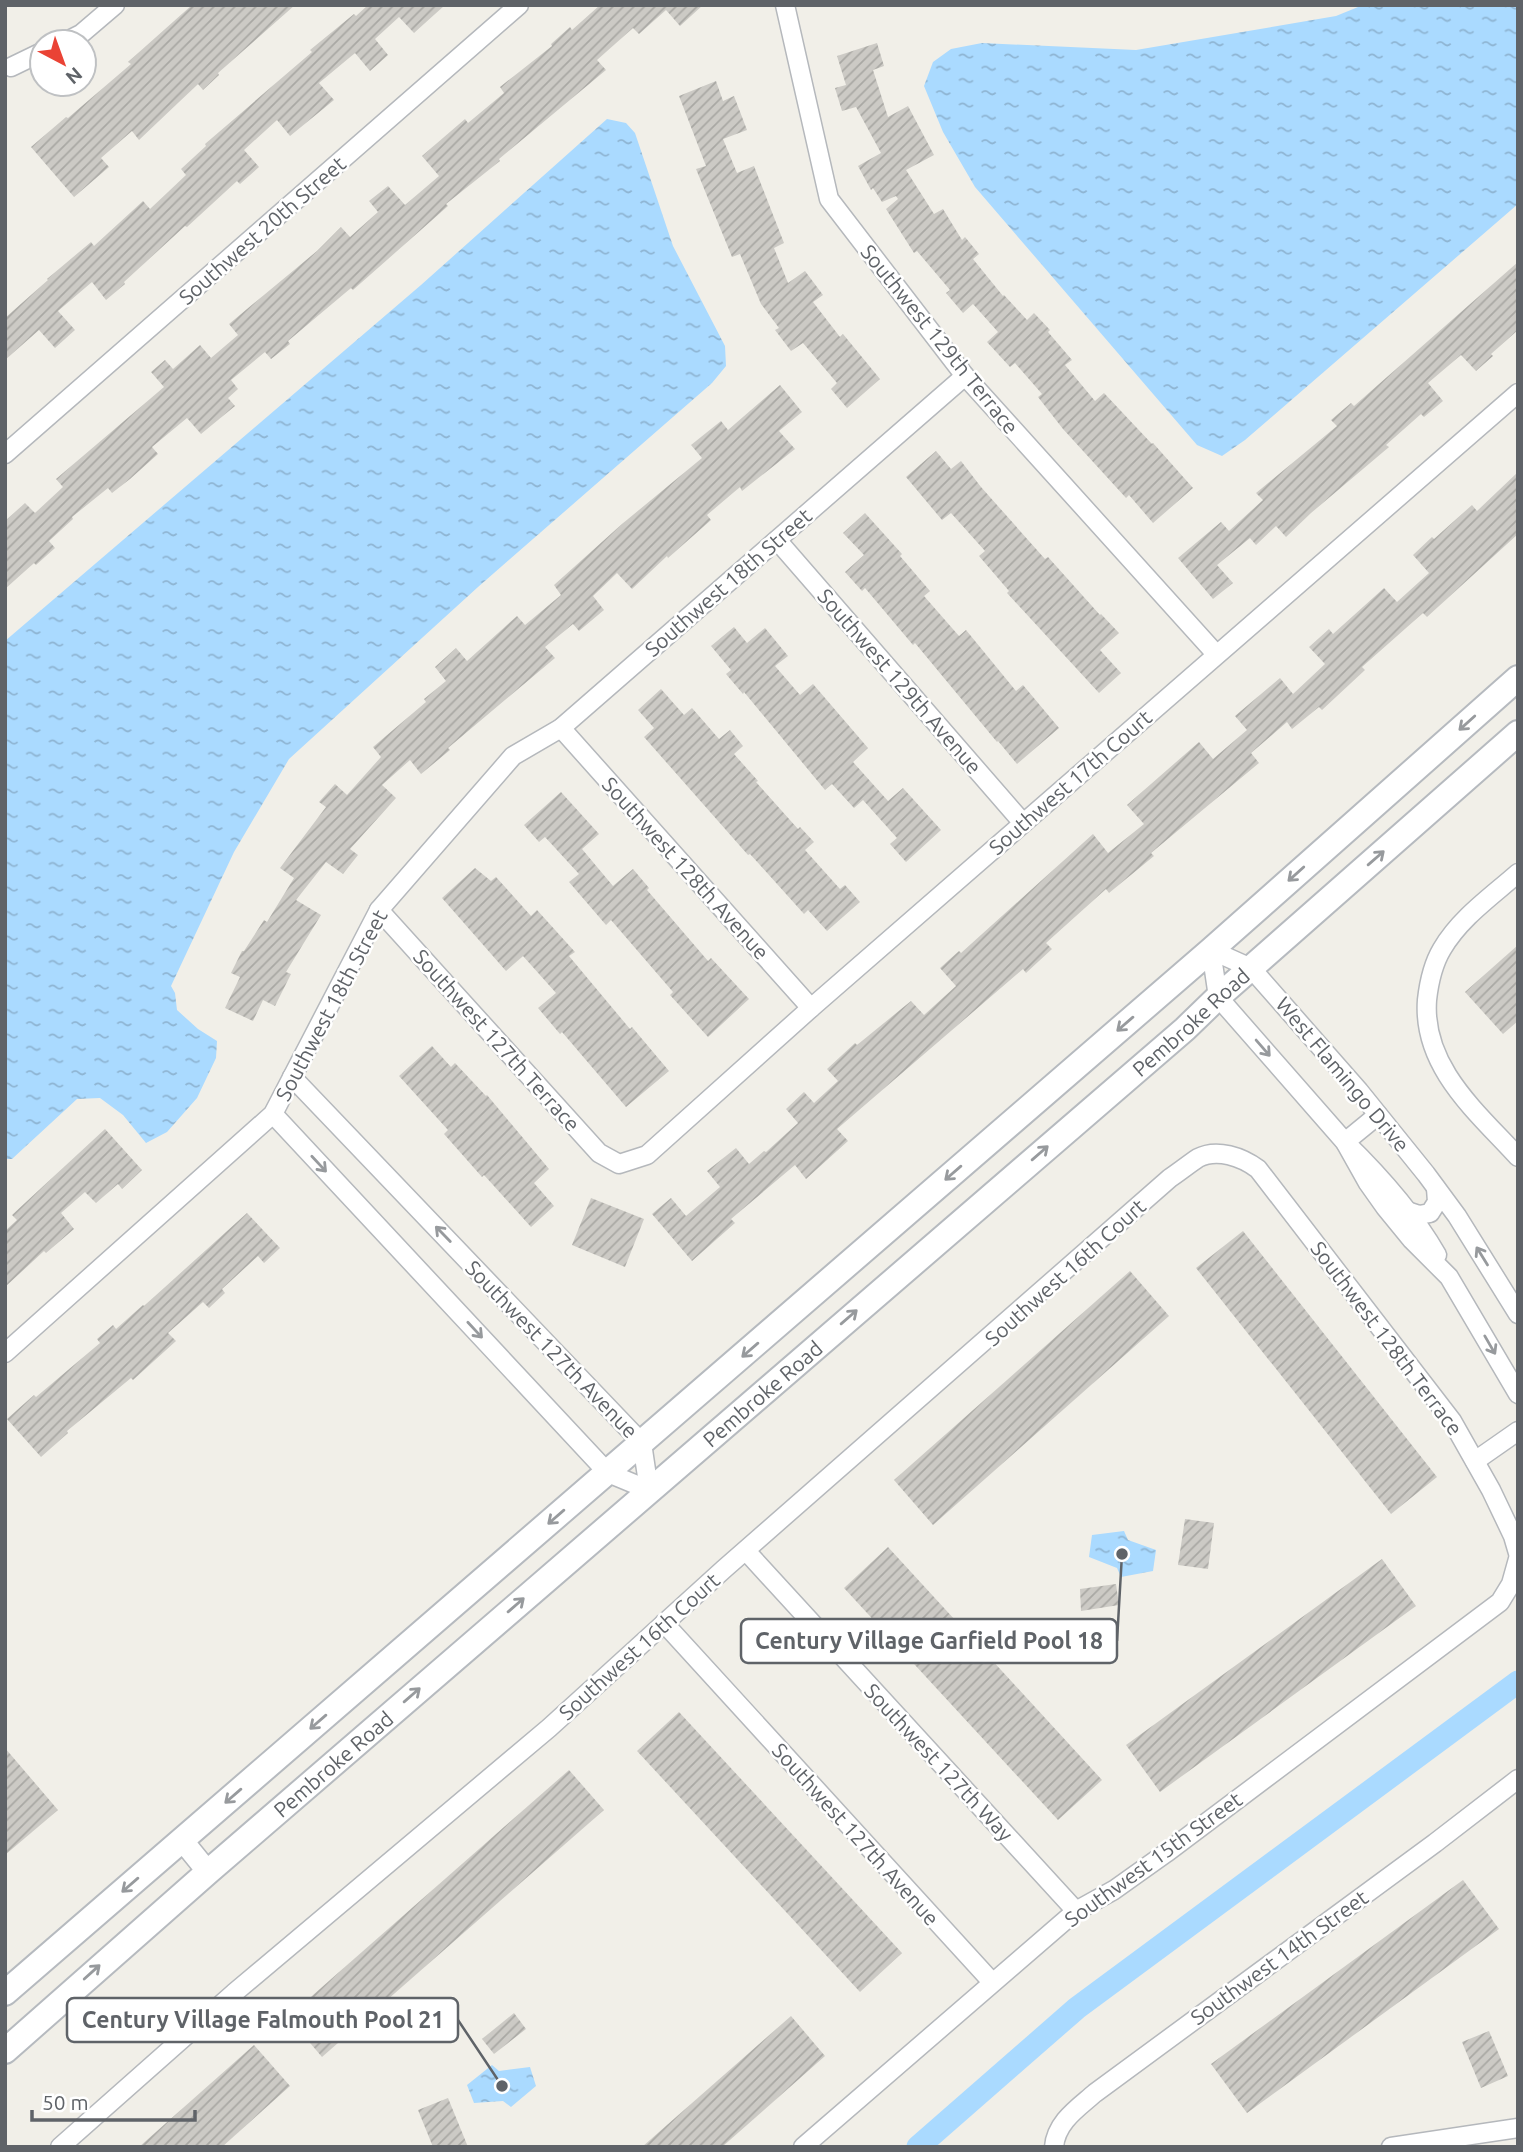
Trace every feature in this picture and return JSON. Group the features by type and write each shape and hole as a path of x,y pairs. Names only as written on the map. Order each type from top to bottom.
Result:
{"main road":[{"name":"Pembroke Road","path":"5,1993 1211,950 1518,678"},
{"name":"Pembroke Road","path":"5,2051 208,1872 1164,1047 1518,733"}],"street":[{"path":"88,28 115,5"},
{"name":"Southwest 20th Street","path":"5,454 519,5"},
{"name":"Southwest 129th Terrace","path":"785,5 828,199 965,376 1216,654"},
{"path":"11,67 28,59"},
{"name":"Southwest 18th Street","path":"5,1353 273,1114 379,910 513,756 561,728 965,376"},
{"name":"Southwest 17th Court","path":"619,1164 647,1155 811,1007 1518,393"},
{"name":"Southwest 129th Avenue","path":"777,540 1023,823"},
{"name":"Southwest 128th Avenue","path":"561,728 811,1007"},
{"path":"1518,873 1470,915 1442,948 1429,982 1426,1014 1433,1051 1443,1070 1518,1157"},
{"name":"Southwest 127th Terrace","path":"379,910 599,1153 619,1164"},
{"path":"1211,950 1218,997"},
{"name":"West Flamingo Drive","path":"1211,950 1251,968 1378,1115 1457,1216 1518,1314"},
{"name":"West Flamingo Drive","path":"1218,997 1345,1142 1378,1174 1424,1232 1518,1394"},
{"name":"Southwest 127th Avenue","path":"292,1077 642,1443 649,1490"},
{"name":"Southwest 127th Avenue","path":"273,1114 608,1473 649,1490"},
{"path":"1345,1142 1378,1115"},
{"name":"West Flamingo Drive","path":"1345,1142 1385,1207 1412,1240 1449,1277"},
{"name":"Southwest 128th Terrace","path":"1221,1154 1234,1156 1258,1168 1452,1421 1513,1536 1518,1553"},
{"name":"Southwest 16th Court","path":"60,2147 234,1993 549,1728 664,1623 1170,1178 1201,1156 1221,1154"},
{"path":"1408,1211 1419,1215 1430,1213 1437,1202 1436,1188"},
{"path":"1475,1461 1518,1431"},
{"name":"Southwest 127th Way","path":"746,1551 1076,1911"},
{"name":"Southwest 15th Street","path":"803,2147 1076,1911 1114,1890 1166,1853 1500,1602 1511,1584 1518,1559"},
{"name":"Southwest 127th Avenue","path":"664,1623 992,1982"},
{"name":"Southwest 14th Street","path":"1054,2147 1058,2129 1071,2113 1095,2093 1518,1779"},
{"path":"182,1840 208,1872"},
{"path":"1391,2147 1518,2128"}],"water":[{"path":"1363,5 1518,5 1518,204 1245,440 1222,456 1197,445 975,187 943,132 924,86 933,62 951,49 982,43 1136,50 1336,16"},
{"path":"607,119 626,123 635,133 673,246 725,346 726,366 712,383 478,587 289,759 234,852 171,986 175,993 177,1010 198,1029 217,1041 216,1058 197,1098 167,1132 146,1143 123,1115 100,1098 77,1099 12,1159 5,1159 5,641 421,285"},
{"path":"1124,1531 1128,1540 1156,1550 1153,1571 1121,1577 1117,1568 1089,1557 1092,1535"},
{"path":"492,2065 499,2071 530,2067 536,2086 511,2107 503,2101 474,2103 467,2085"}],"building":[{"path":"192,5 295,5 218,73 203,90 198,84 139,140 132,131 101,158 109,167 74,197 31,147 91,98 98,98 98,92 131,64 128,62"},
{"path":"368,5 445,5 414,33 399,17 375,39 388,55 370,71 355,53 319,83 334,100 290,136 277,120 244,150 259,167 240,184 237,181 185,226 106,300 92,282 58,311 75,330 55,348 39,330 5,360 5,318 91,242 94,246 143,201 150,209 186,175 181,169 206,146 205,144 312,52 310,50"},
{"path":"600,5 703,5 680,26 666,10 639,34 633,28 597,60 606,70 446,204 448,206 353,290 351,288 288,341 290,344 271,359 265,352 231,380 238,389 228,398 235,406 201,434 187,418 152,447 158,454 130,479 112,493 108,488 72,517 73,519 49,541 55,548 5,589 5,521 25,503 35,513 63,487 56,479 164,387 151,372 165,360 173,369 200,345 211,358 238,335 229,324 317,251 341,227 350,237 378,212 369,201 388,186 405,205 439,176 422,156 465,119 468,123 504,93 500,87"},
{"path":"877,43 884,66 873,70 888,117 908,106 934,155 906,170 934,214 943,209 962,240 965,237 979,254 973,259 1003,296 1027,320 1034,313 1050,330 1048,332 1072,360 1065,365 1095,401 1104,393 1193,488 1153,523 1129,495 1126,498 1063,429 1038,397 1042,394 1015,363 1010,367 987,342 998,332 973,304 963,313 946,293 950,290 917,251 914,253 886,209 898,199 896,196 882,202 873,188 871,190 858,166 881,153 856,107 842,111 835,88 846,85 837,56"},
{"path":"716,81 723,101 734,96 747,130 723,139 737,173 754,166 784,243 774,248 788,283 805,271 823,295 813,302 840,337 843,334 880,379 847,408 831,389 837,383 803,343 791,351 775,330 779,328 761,304 740,254 732,257 696,169 706,166 679,96"},
{"path":"1518,262 1518,330 1476,371 1461,355 1428,383 1443,401 1424,417 1421,414 1386,445 1389,447 1286,537 1276,526 1256,545 1250,538 1217,565 1233,583 1213,599 1178,558 1221,522 1229,531 1263,500 1256,493 1337,426 1331,420 1351,403 1354,406"},
{"path":"780,385 802,412 779,431 795,449 742,491 740,487 707,515 711,520 632,589 617,573 593,596 604,610 579,631 573,624 545,647 555,658 421,774 410,760 382,785 396,798 350,849 358,855 343,874 326,862 296,900 321,915 286,972 291,974 275,1006 263,1000 253,1021 225,1008 240,977 231,973 242,951 264,920 267,922 294,878 280,868 326,807 319,802 335,784 347,795 381,757 373,747 426,702 424,699 446,681 435,667 456,648 467,661 517,616 525,625 561,595 554,585 702,458 691,445 721,421 728,430"},
{"path":"936,451 951,469 961,461 1045,559 1048,557 1119,633 1100,650 1121,673 1099,693 1007,593 1009,591 979,556 985,551 951,513 942,520 906,477"},
{"path":"1518,472 1518,534 1427,617 1423,613 1362,667 1365,670 1322,710 1319,707 1292,729 1287,722 1251,753 1259,763 1151,853 1154,856 1109,893 1106,889 1046,943 1052,949 1026,973 1023,969 837,1129 848,1141 806,1179 795,1165 731,1219 735,1223 692,1261 652,1214 671,1198 686,1216 720,1187 707,1171 736,1148 749,1164 766,1152 798,1123 786,1109 804,1092 814,1103 838,1081 827,1069 855,1043 857,1045 911,1001 924,1015 956,986 940,968 959,951 961,953 1093,834 1108,853 1144,824 1127,805 1199,742 1213,759 1247,730 1235,716 1280,678 1293,694 1325,664 1309,647 1329,629 1333,634 1384,588 1397,602 1429,573 1413,555 1472,505 1477,511"},
{"path":"865,513 902,554 900,556 930,591 924,596 959,636 966,630 1016,691 1023,685 1059,728 1017,764 915,643 913,645 865,588 862,591 845,572 864,555 843,533"},
{"path":"734,627 747,643 765,628 788,656 775,666 800,695 813,684 868,748 853,762 888,801 903,788 941,830 906,862 890,844 897,838 863,800 854,808 832,784 825,790 726,674 731,670 711,646"},
{"path":"661,689 684,715 692,708 719,739 730,730 743,746 734,754 798,829 800,827 814,842 805,850 840,889 845,885 860,902 827,931 808,910 804,914 750,854 748,855 644,737 654,728 638,710"},
{"path":"561,792 599,834 582,849 613,886 633,869 649,888 647,890 708,961 711,958 749,999 708,1037 670,995 673,992 611,920 606,925 569,882 579,874 545,837 539,842 524,825"},
{"path":"475,868 491,881 496,877 531,916 537,910 575,952 569,956 669,1071 626,1107 538,1008 556,993 523,956 506,971 442,898"},
{"path":"1518,945 1518,1021 1503,1034 1465,992"},
{"path":"432,1046 451,1067 455,1063 487,1095 549,1169 534,1183 554,1206 531,1227 444,1134 448,1130 399,1076"},
{"path":"105,1129 142,1170 122,1189 118,1184 96,1203 85,1192 61,1213 74,1229 46,1253 44,1251 5,1287 5,1231 17,1220 12,1215"},
{"path":"591,1198 644,1219 625,1267 572,1245"},
{"path":"247,1213 280,1248 264,1263 258,1256 222,1289 225,1293 209,1308 203,1302 168,1333 176,1341 133,1380 131,1378 67,1431 68,1433 41,1457 7,1419 100,1343 97,1339 113,1325 116,1329 144,1306"},
{"path":"1243,1231 1437,1477 1391,1514 1196,1268"},
{"path":"1130,1271 1169,1316 933,1525 894,1480"},
{"path":"1185,1519 1214,1523 1208,1569 1178,1565"},
{"path":"888,1547 1102,1780 1058,1820 844,1588"},
{"path":"1382,1559 1416,1606 1160,1792 1126,1745"},
{"path":"1116,1584 1119,1605 1081,1611 1080,1589"},
{"path":"679,1712 902,1953 860,1992 637,1751"},
{"path":"5,1748 58,1810 5,1855"},
{"path":"569,1770 604,1810 322,2057 288,2017"},
{"path":"1463,1880 1499,1929 1247,2113 1211,2064"},
{"path":"514,2013 526,2029 494,2054 482,2039"},
{"path":"791,2016 825,2056 722,2147 642,2147"},
{"path":"1489,2031 1508,2076 1481,2088 1462,2042"},
{"path":"254,2045 290,2086 222,2147 139,2147"},
{"path":"448,2098 468,2147 433,2147 418,2110"}],"waterway":[{"path":"918,2147 1077,2008 1518,1682"}],"place":[{"name":"Century Village Garfield Pool 18","path":"1122,1554"},
{"name":"Century Village Falmouth Pool 21","path":"502,2086"}]}
